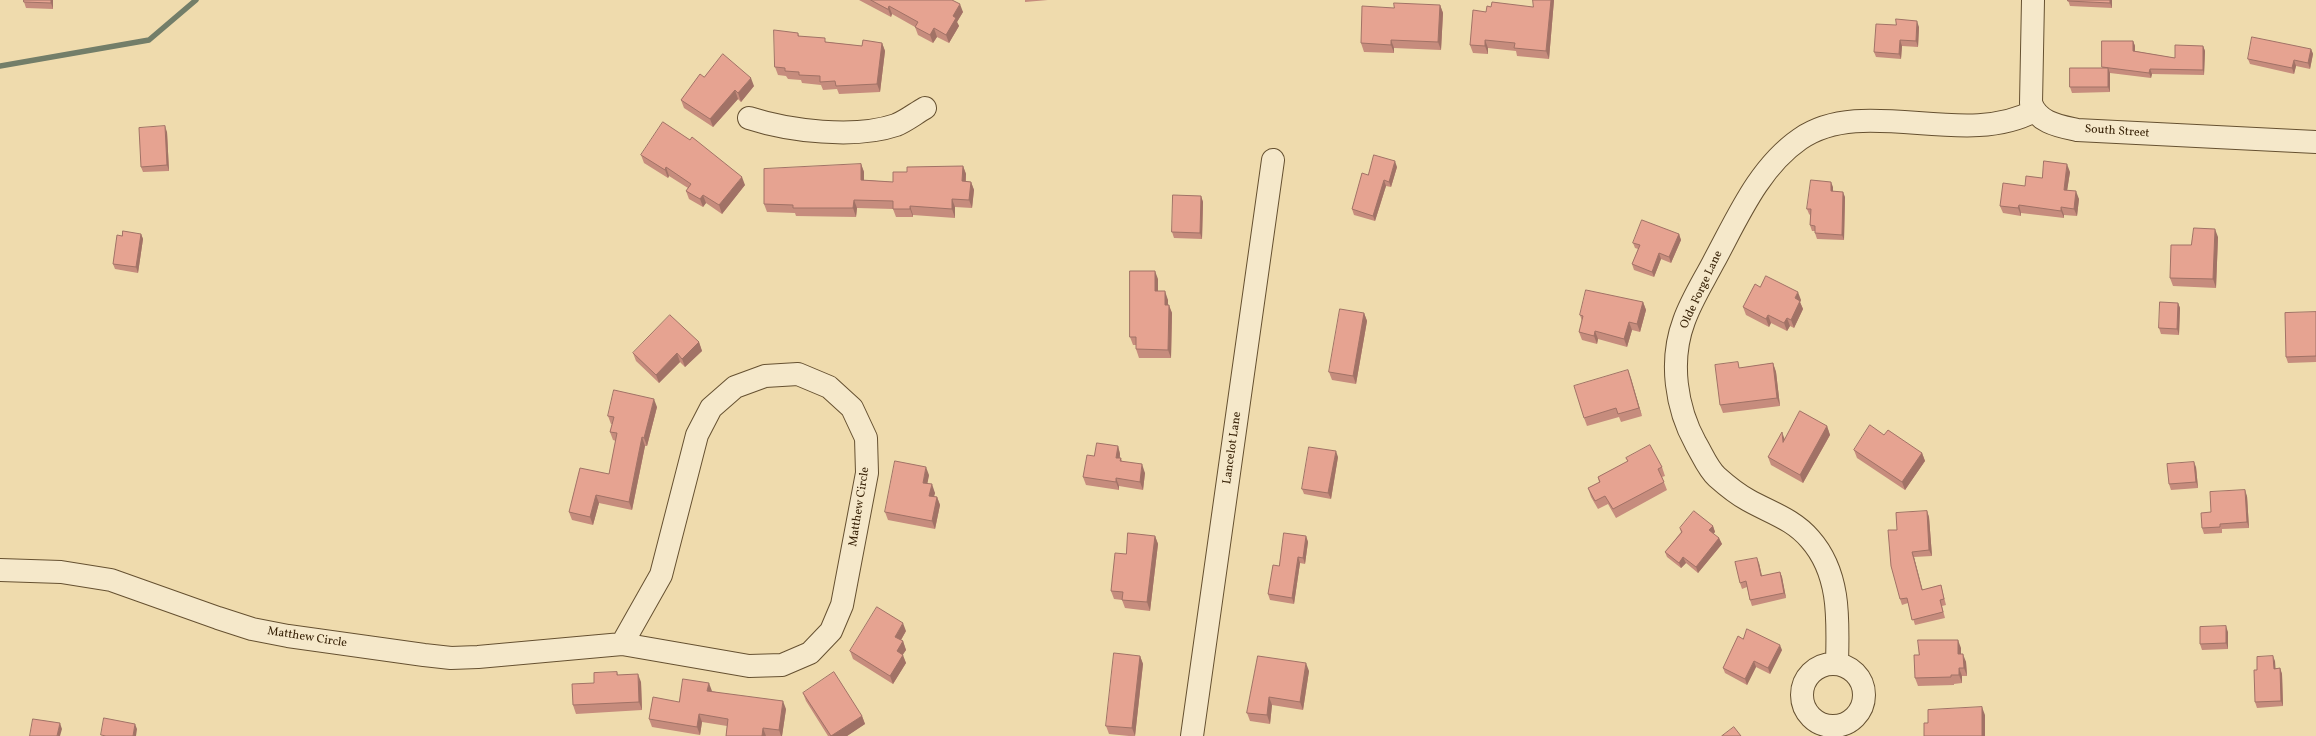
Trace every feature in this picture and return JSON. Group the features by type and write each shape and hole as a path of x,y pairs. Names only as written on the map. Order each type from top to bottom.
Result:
{"street":[{"path":"2033,0 2030,86 2034,111"},
{"path":"749,118 795,128 844,132 896,124 925,108"},
{"name":"South Street","path":"2034,111 2051,123 2078,130 2316,142"},
{"name":"Olde Forge Lane","path":"1837,664 1837,606 1834,582 1824,560 1811,540 1790,520 1748,500 1714,475 1691,434 1678,395 1676,356 1684,322 1749,196 1774,162 1800,138 1827,125 1866,121 1969,125 2008,122 2034,111"},
{"name":"Lancelot Lane","path":"1192,736 1273,160"},
{"name":"Matthew Circle","path":"0,570 61,572 111,580 157,594 218,618 252,629 288,636 430,656 478,657 622,644 749,666 782,665 810,653 831,631 842,605 867,474 866,438 852,408 829,387 798,374 765,376 735,387 711,408 697,435 661,575 622,644"}],"building":[{"path":"24,0 51,0 51,3 24,2"},
{"path":"871,0 952,0 960,4 953,16 956,18 946,35 934,28 930,35 915,27 918,22 889,6 888,9"},
{"path":"1533,0 1551,0 1546,51 1514,48 1515,43 1485,40 1485,46 1470,45 1473,10 1486,12 1487,6 1491,7 1492,2 1533,7"},
{"path":"2110,0 2110,3 2068,1"},
{"path":"1394,3 1440,5 1438,42 1391,40 1391,45 1361,43 1362,6 1394,8"},
{"path":"1896,19 1917,21 1916,41 1900,40 1899,54 1874,52 1876,24 1896,25"},
{"path":"774,30 798,33 798,36 825,38 825,42 862,46 863,40 882,43 877,84 836,86 835,81 820,82 820,76 799,75 799,72 785,71 785,68 775,67"},
{"path":"2252,37 2311,49 2308,63 2294,60 2292,68 2248,59"},
{"path":"2102,41 2133,41 2133,51 2175,58 2175,45 2203,46 2203,70 2150,69 2149,73 2102,67"},
{"path":"723,54 751,78 738,93 735,90 710,119 681,100 700,74 704,77"},
{"path":"2070,68 2108,68 2108,87 2070,87"},
{"path":"663,122 690,140 692,137 742,177 719,205 703,195 700,199 686,191 691,184 666,167 665,170 641,155"},
{"path":"165,126 167,165 141,167 139,128"},
{"path":"1374,155 1395,161 1389,182 1384,180 1373,216 1352,209 1362,173 1368,175"},
{"path":"2044,161 2067,164 2064,190 2076,191 2074,209 2061,207 2061,211 2019,205 2018,208 2000,206 2003,183 2025,186 2026,176 2042,178"},
{"path":"861,164 861,180 893,182 893,172 907,172 907,167 963,166 962,181 971,182 969,200 952,199 952,209 910,206 910,209 893,209 893,201 854,200 853,208 793,208 793,205 764,204 764,169"},
{"path":"1811,180 1831,182 1831,191 1843,192 1842,235 1815,233 1815,226 1810,225 1811,209 1807,209"},
{"path":"1173,195 1201,196 1200,233 1172,232"},
{"path":"1642,220 1679,234 1669,257 1659,253 1652,272 1632,264 1640,245 1633,243"},
{"path":"2194,228 2215,229 2213,279 2170,278 2171,245 2191,245"},
{"path":"123,231 141,234 136,267 113,264 117,235 122,236"},
{"path":"1130,271 1155,271 1155,291 1165,291 1165,305 1169,305 1168,350 1136,349 1136,337 1130,337"},
{"path":"1766,276 1798,292 1795,298 1800,301 1791,320 1787,318 1784,323 1768,315 1766,319 1743,307 1755,284 1760,287"},
{"path":"1586,290 1643,302 1637,324 1629,322 1624,339 1595,331 1594,336 1579,332 1583,316 1580,315"},
{"path":"2160,302 2178,303 2177,329 2159,328"},
{"path":"1340,309 1364,313 1353,376 1329,372"},
{"path":"2316,312 2316,356 2286,357 2285,313"},
{"path":"670,315 699,342 682,359 677,353 656,375 633,353"},
{"path":"1738,362 1739,368 1773,363 1777,398 1720,405 1715,365"},
{"path":"1628,370 1639,408 1618,414 1616,408 1584,418 1574,386"},
{"path":"614,390 654,399 644,438 642,437 629,502 596,495 590,517 569,512 580,468 609,474 617,433 610,432 614,417 608,416"},
{"path":"1800,411 1827,426 1800,475 1768,457 1782,432 1783,442"},
{"path":"1870,425 1884,435 1888,430 1922,453 1902,482 1854,450"},
{"path":"1097,443 1118,446 1116,458 1121,458 1120,461 1142,464 1140,482 1116,478 1116,482 1083,477 1087,455 1094,456"},
{"path":"1650,445 1662,467 1658,469 1664,482 1613,509 1605,496 1595,501 1588,488 1600,482 1598,477 1628,461 1626,458"},
{"path":"1309,447 1336,451 1328,493 1302,489"},
{"path":"895,461 926,467 923,483 932,484 929,496 937,497 932,521 885,512"},
{"path":"2194,462 2196,482 2169,484 2167,464"},
{"path":"2245,490 2247,522 2220,524 2220,527 2202,528 2201,513 2211,512 2210,492"},
{"path":"1694,511 1713,526 1709,530 1719,538 1696,567 1683,557 1679,563 1665,552 1682,532 1680,528"},
{"path":"1927,511 1929,550 1912,552 1922,590 1941,585 1944,599 1940,600 1943,612 1912,620 1907,598 1900,599 1891,566 1888,530 1897,530 1896,513"},
{"path":"1128,533 1155,536 1147,602 1122,600 1123,592 1111,591 1115,553 1126,554"},
{"path":"1284,533 1306,536 1303,558 1298,557 1292,598 1268,594 1273,565 1279,566"},
{"path":"1757,558 1761,576 1780,572 1784,593 1750,600 1746,581 1740,583 1735,562"},
{"path":"877,607 903,623 895,637 903,641 897,651 903,655 890,676 850,651"},
{"path":"2226,626 2226,643 2200,644 2200,627"},
{"path":"1747,629 1780,645 1768,668 1754,661 1745,679 1723,668 1738,636 1743,639"},
{"path":"1918,640 1958,640 1958,654 1963,654 1964,668 1959,668 1959,675 1951,675 1951,677 1915,678 1914,655 1919,655"},
{"path":"1114,653 1140,656 1132,728 1106,726"},
{"path":"1258,656 1306,663 1300,702 1269,697 1267,715 1247,713"},
{"path":"2273,656 2274,669 2280,668 2281,701 2255,702 2254,670 2257,670 2257,657"},
{"path":"617,672 617,675 638,674 639,702 573,705 572,684 594,683 594,673"},
{"path":"834,672 862,716 831,736 803,693"},
{"path":"683,679 709,683 707,691 783,701 779,730 763,728 762,736 726,736 728,719 699,714 697,727 649,719 653,697 679,702"},
{"path":"1982,707 1982,736 1924,736 1924,723 1928,723 1928,710"},
{"path":"104,718 135,724 133,736 101,735"},
{"path":"33,719 60,723 57,736 30,736"},
{"path":"1734,727 1741,736 1722,736"}],"waterway":[{"path":"0,66 149,40 196,0"}]}
